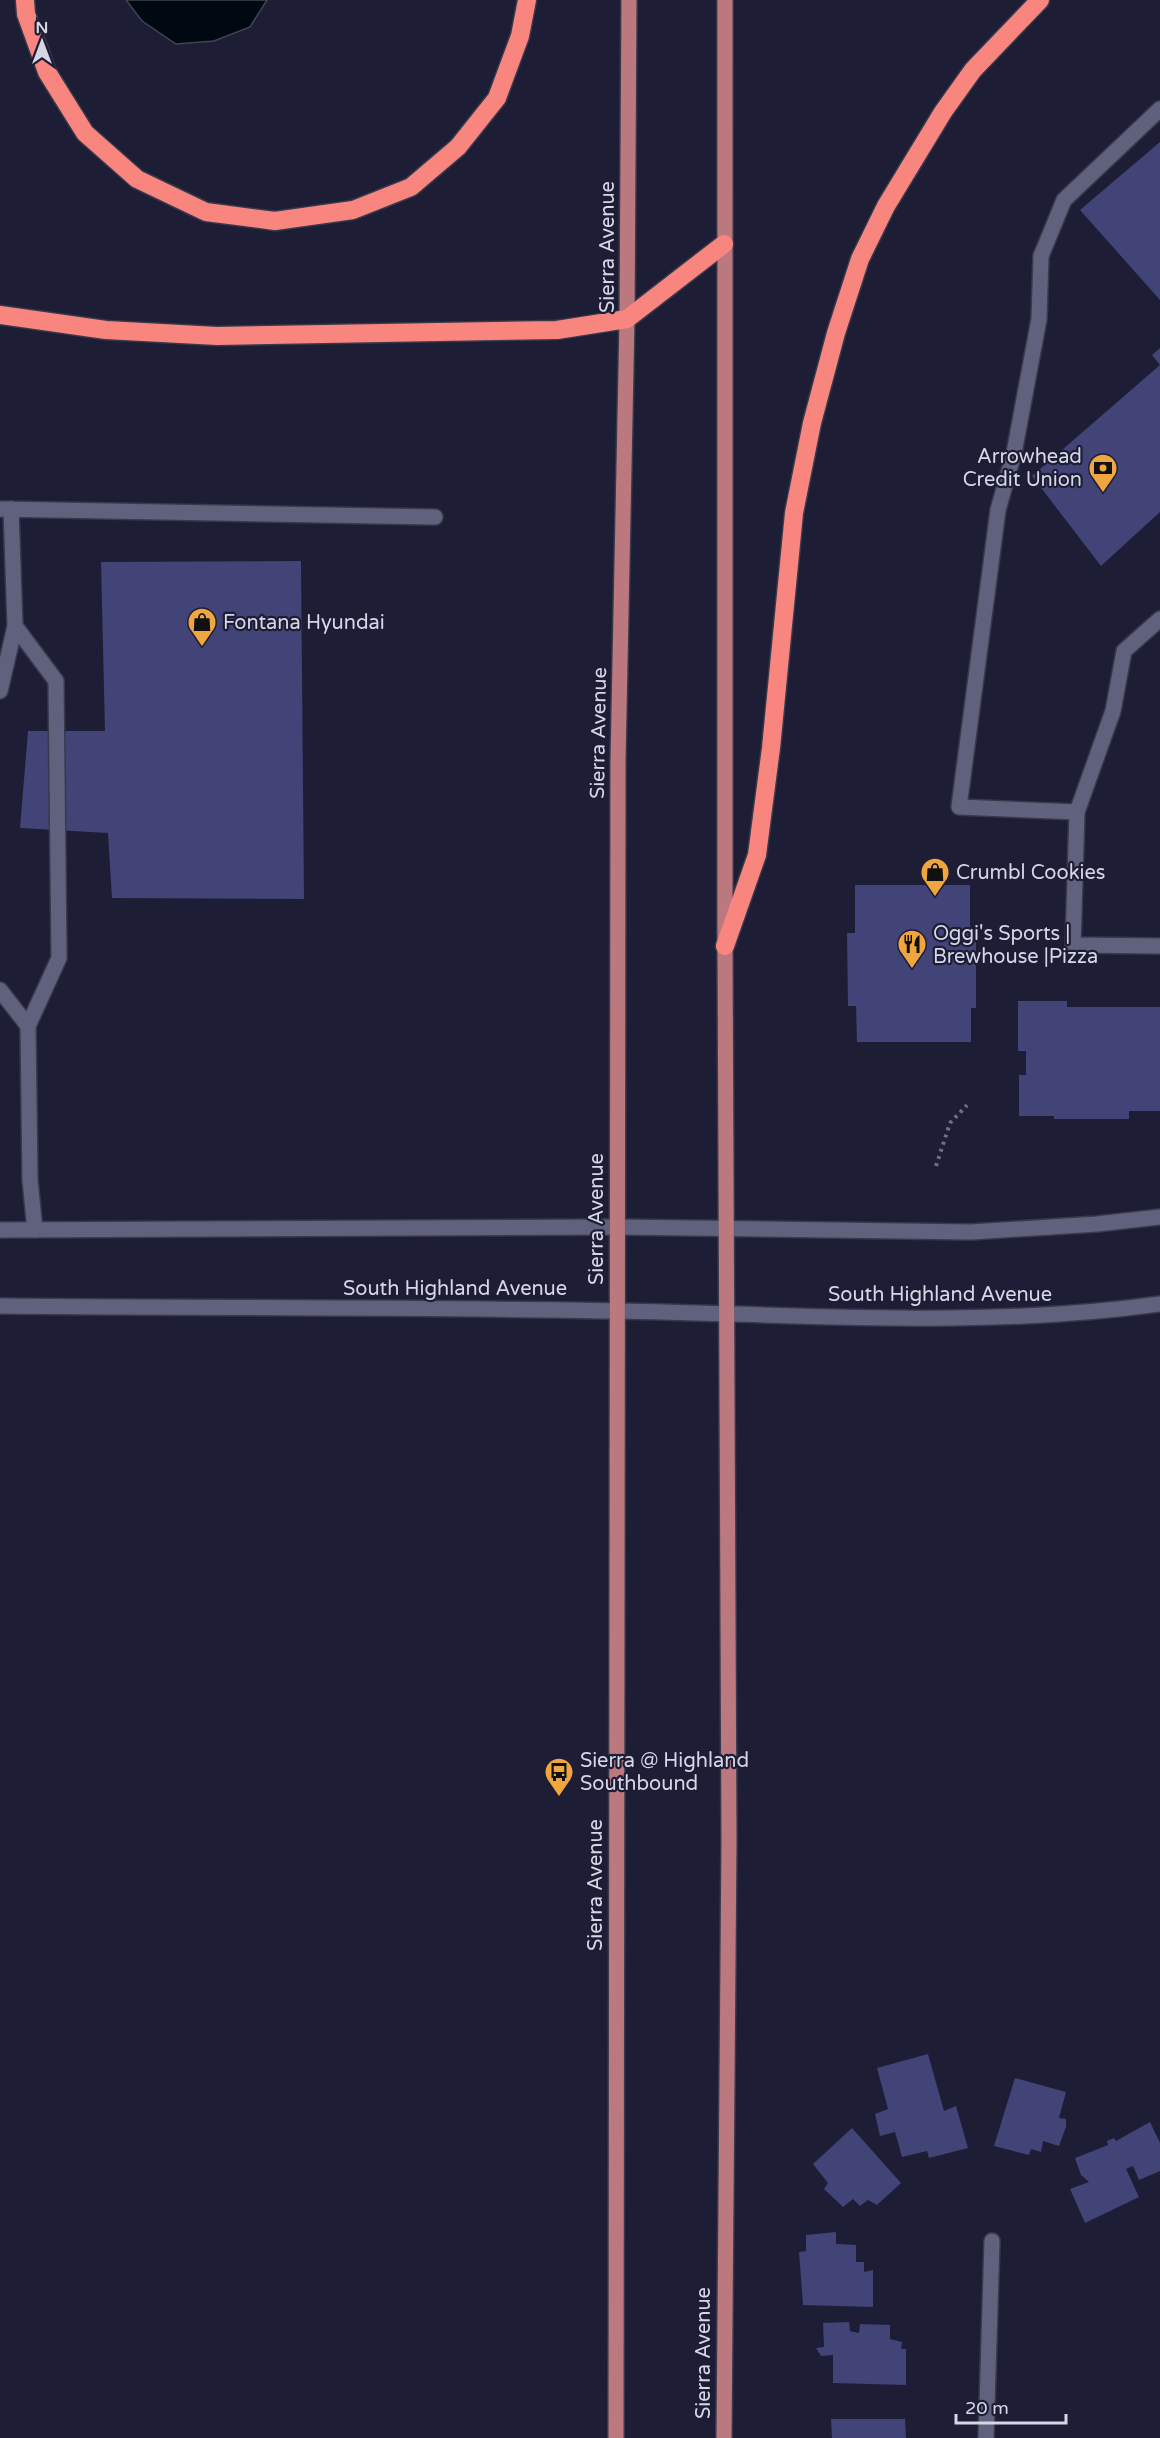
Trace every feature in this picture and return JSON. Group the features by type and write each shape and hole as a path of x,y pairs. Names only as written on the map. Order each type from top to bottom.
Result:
{"highway":[{"path":"25,0 26,14 46,72 85,133 137,179 206,212 275,221 353,210 411,187 458,147 497,98 520,36 527,0"},
{"path":"725,946 757,855 771,748 794,513 812,423 836,333 860,259 886,206 943,112 973,70 1040,0"},
{"path":"0,315 106,330 217,336 557,330 627,319 724,244"}],"main road":[{"name":"Sierra Avenue","path":"616,2438 618,761 627,319 629,0"},
{"name":"Sierra Avenue","path":"723,2438 729,1852 725,946 725,0"}],"street":[{"path":"1077,813 959,807 998,510 1014,453 1039,319 1041,256 1064,200 1160,110"},
{"path":"0,691 15,626 6,509 435,517"},
{"path":"15,626 56,681 59,958 28,1026 30,1180 35,1230"},
{"path":"1157,626 1124,651 1113,711 1077,813 1073,945 1160,946"},
{"path":"0,990 28,1026"},
{"path":"0,1230 616,1227 971,1232 1097,1224 1160,1217"},
{"name":"South Highland Avenue","path":"0,1306 617,1311 973,1319 1050,1316 1160,1304"},
{"path":"986,2438 992,2241"}],"path":[{"path":"936,1166 950,1123 967,1105"}],"shaded area":[{"path":"126,0 267,0 250,27 214,41 176,44 142,21"}],"building":[{"path":"1160,142 1160,300 1080,210"},
{"path":"1160,348 1160,365 1152,355"},
{"name":"Arrowhead Credit Union","path":"1160,365 1160,512 1101,566 1032,476"},
{"name":"Fontana Hyundai","path":"301,561 304,899 112,898 108,833 20,828 28,731 105,731 101,562"},
{"name":"Oggi's Sports | Brewhouse |Pizza","path":"855,885 970,885 970,932 976,932 976,1008 971,1008 971,1042 857,1042 856,1006 848,1006 847,933 855,933"},
{"path":"1018,1001 1067,1001 1067,1007 1160,1007 1160,1111 1129,1111 1129,1119 1054,1119 1054,1116 1019,1116 1019,1075 1026,1075 1026,1051 1018,1051"},
{"path":"928,2054 944,2111 956,2106 968,2148 929,2158 927,2151 902,2157 895,2132 880,2136 875,2114 888,2109 877,2068"},
{"path":"1015,2078 1066,2092 1059,2118 1066,2119 1066,2127 1059,2146 1043,2141 1041,2152 1031,2149 1029,2155 994,2146"},
{"path":"1150,2122 1160,2143 1160,2171 1139,2180 1133,2166 1126,2169 1139,2197 1085,2223 1070,2189 1089,2182 1081,2175 1075,2158 1108,2145 1107,2141 1114,2138 1116,2141"},
{"path":"852,2128 901,2183 877,2205 868,2200 860,2206 853,2199 843,2207 824,2189 828,2183 813,2164"},
{"path":"836,2232 836,2244 856,2245 856,2262 864,2262 864,2272 873,2270 873,2307 803,2305 799,2252 806,2251 806,2235"},
{"path":"849,2322 850,2331 859,2333 860,2324 890,2325 890,2339 902,2342 901,2349 906,2349 906,2385 833,2383 833,2355 821,2356 816,2348 824,2347 823,2323"},
{"path":"831,2419 905,2419 906,2438 832,2438"}],"place":[{"name":"Arrowhead Credit Union","path":"1103,494"},
{"name":"Fontana Hyundai","path":"202,648"},
{"name":"Crumbl Cookies","path":"935,898"},
{"name":"Oggi's Sports | Brewhouse |Pizza","path":"912,970"},
{"name":"Sierra @ Highland Southbound","path":"559,1798"}]}
